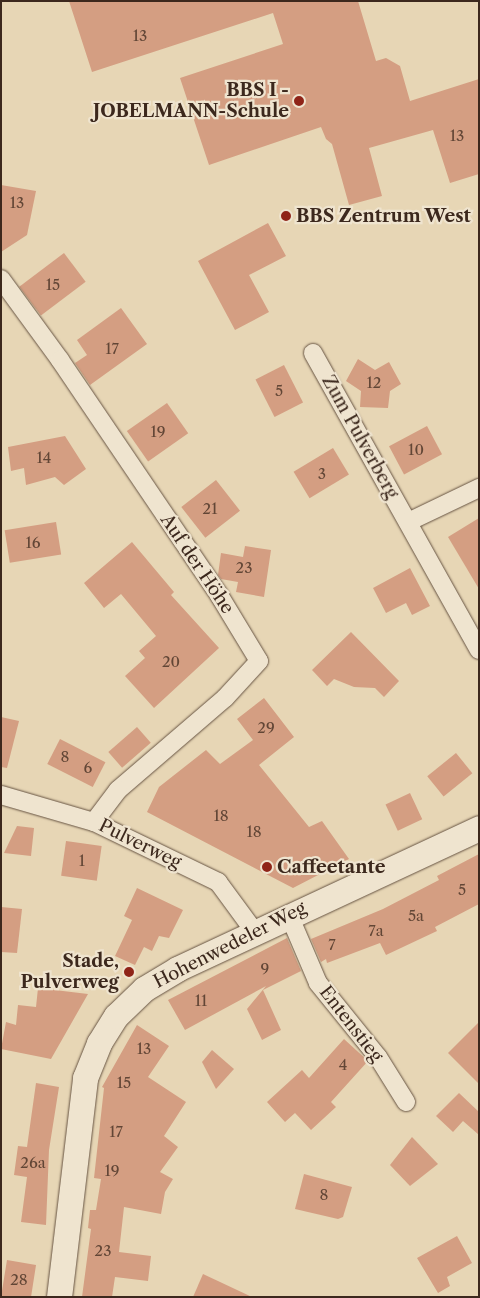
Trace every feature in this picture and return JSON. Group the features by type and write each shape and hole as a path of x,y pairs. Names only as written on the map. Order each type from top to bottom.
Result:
{"street":[{"name":"Auf der Höhe","path":"1,280 60,360 219,595 259,662 225,698 118,790 94,822"},
{"name":"Zum Pulverberg","path":"313,353 479,650"},
{"path":"408,522 479,488"},
{"name":"Pulverweg","path":"1,795 94,822 218,882 254,930"},
{"name":"Hohenwedeler Weg","path":"59,1297 85,1078 99,1043 116,1016 144,989 177,969 254,930 479,828"},
{"name":"Entenstieg","path":"289,915 318,983 378,1057 406,1102"}],"building":[{"name":"BBS I - JOBELMANN-Schule","path":"69,1 358,1 376,61 386,58 400,66 410,101 479,79 479,174 450,183 433,130 369,148 382,196 349,205 332,144 326,139 321,127 209,165 180,78 283,44 273,13 92,72"},
{"path":"1,185 36,191 27,235 1,252"},
{"path":"268,223 286,256 249,275 269,312 235,330 198,261"},
{"path":"64,253 86,282 41,315 19,287"},
{"path":"121,308 147,344 90,385 75,363 87,355 77,340"},
{"path":"358,359 375,370 389,362 401,384 390,391 388,408 360,407 361,391 346,381"},
{"path":"284,365 303,402 275,417 255,380"},
{"path":"167,403 188,433 148,461 127,431"},
{"path":"427,426 442,454 404,474 389,446"},
{"path":"65,436 86,469 64,485 55,477 26,485 24,468 11,471 8,447"},
{"path":"333,448 349,475 310,498 294,472"},
{"path":"216,480 240,511 205,538 181,507"},
{"path":"479,518 479,589 448,537"},
{"path":"56,522 61,555 10,563 5,530"},
{"path":"132,542 174,592 171,595 219,648 154,708 125,676 145,658 139,651 156,636 121,594 104,608 84,583"},
{"path":"245,546 271,550 264,597 236,592 238,582 221,579 218,575 221,553 243,557"},
{"path":"410,568 430,606 412,615 406,603 386,613 373,588"},
{"path":"351,632 399,681 384,697 375,688 354,687 334,679 327,686 312,670"},
{"path":"264,698 294,737 259,765 309,827 322,821 349,859 293,888 147,812 159,787 206,750 220,764 253,740 237,719"},
{"path":"1,717 19,721 7,768 1,767"},
{"path":"137,727 151,743 122,768 108,752"},
{"path":"60,739 105,762 93,787 47,764"},
{"path":"456,753 472,773 444,796 427,776"},
{"path":"410,793 422,819 398,831 386,804"},
{"path":"17,826 34,828 31,856 4,853"},
{"path":"66,841 102,846 97,881 61,876"},
{"path":"479,854 479,904 435,927 437,931 386,955 380,943 327,963 326,959 321,962 311,939 383,909 439,880 437,876"},
{"path":"137,888 183,910 169,938 159,936 152,951 144,947 135,965 115,956 132,920 124,916"},
{"path":"1,907 22,909 17,953 1,952"},
{"path":"287,938 301,971 263,990 281,1030 262,1040 247,1009 266,986 185,1030 168,1000"},
{"path":"38,988 88,994 51,1059 1,1049 6,1022 16,1025 18,1005 36,1007"},
{"path":"479,1022 479,1084 448,1053"},
{"path":"137,1025 169,1046 148,1077 186,1102 164,1136 178,1147 160,1172 173,1179 165,1192 161,1214 124,1207 119,1252 151,1256 148,1281 115,1277 112,1297 82,1297 91,1229 88,1228 90,1210 96,1210 101,1179 94,1178 104,1088 102,1087"},
{"path":"344,1039 368,1061 331,1102 336,1107 311,1130 295,1113 285,1122 267,1102 302,1070 309,1078"},
{"path":"212,1050 234,1069 216,1089 202,1062"},
{"path":"36,1083 59,1087 49,1150 46,1225 21,1222 27,1177 14,1175 18,1146 27,1147"},
{"path":"459,1093 479,1112 479,1135 463,1121 453,1132 436,1116"},
{"path":"412,1137 438,1164 410,1186 390,1165"},
{"path":"304,1174 352,1187 343,1217 338,1219 295,1209"},
{"path":"457,1236 472,1263 447,1277 450,1286 438,1293 417,1258"},
{"path":"7,1260 36,1265 31,1297 1,1297"},
{"path":"203,1274 252,1297 193,1297"}],"place":[{"name":"BBS I - JOBELMANN-Schule","path":"299,101"},
{"name":"BBS Zentrum West","path":"286,216"},
{"name":"Caffeetante","path":"267,867"},
{"name":"Stade, Pulverweg","path":"129,972"}]}
